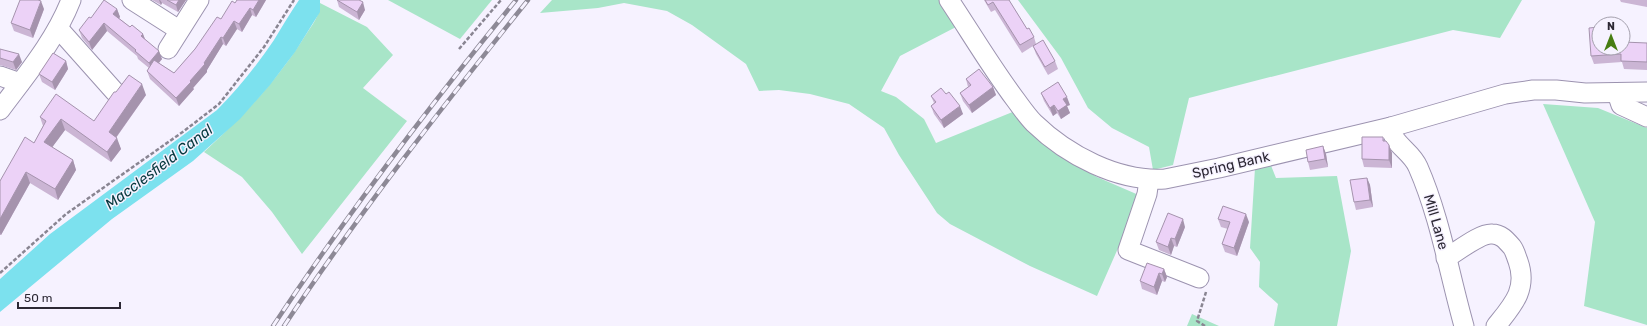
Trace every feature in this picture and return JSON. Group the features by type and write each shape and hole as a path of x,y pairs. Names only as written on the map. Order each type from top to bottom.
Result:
{"street":[{"path":"0,110 50,42 72,0"},
{"path":"132,0 179,30"},
{"path":"168,48 199,0"},
{"name":"Spring Bank","path":"949,0 1006,87 1033,123 1064,147 1104,169 1149,180 1165,179 1219,168 1390,127 1505,94 1532,90 1617,93 1647,92"},
{"path":"58,28 115,92"},
{"path":"0,76 20,83"},
{"path":"1617,93 1620,105 1647,117"},
{"name":"Mill Lane","path":"1390,127 1395,139 1418,165 1439,231 1464,326"},
{"path":"1149,180 1147,194 1128,250 1199,278"},
{"path":"1446,258 1481,236 1492,234 1504,237 1514,250 1520,268 1522,282 1512,306 1496,326"}],"path":[{"path":"0,273 66,214 184,131 219,104 264,47 294,0"},
{"path":"459,49 501,0"},
{"path":"1199,278 1208,286 1197,321 1204,326"}],"green space":[{"path":"388,0 492,0 460,39"},
{"path":"552,0 939,0 956,27 900,56 881,91 896,97 924,119 936,143 1015,111 1050,149 1097,177 1141,196 1097,296 1030,266 950,224 937,213 899,155 884,128 849,104 810,94 779,90 759,91 746,64 692,25 667,11 624,3 598,8 540,13"},
{"path":"1018,0 1522,0 1500,38 1453,30 1189,98 1173,165 1153,170 1149,147 1112,128 1088,108 1061,58"},
{"path":"320,3 367,27 393,55 363,88 407,121 302,254 272,212 242,177 204,152 233,125 283,68 315,20 319,12"},
{"path":"1543,104 1598,108 1647,128 1647,325 1584,306 1595,222"},
{"path":"1270,163 1276,178 1337,176 1351,251 1337,326 1274,326 1278,304 1259,287 1260,262 1250,248 1255,168"},
{"path":"1192,314 1219,326 1187,326"}],"water":[{"name":"Macclesfield Canal","path":"299,0 320,0 320,12 295,52 270,85 240,119 193,161 112,219 0,312 0,279 50,234 217,110 261,59"}],"building":[{"path":"20,0 41,1 30,30 11,23"},
{"path":"104,0 117,9 113,14 130,27 132,25 143,34 141,36 159,51 149,63 104,23 89,42 79,30 89,17 91,18"},
{"path":"167,0 179,0 176,5"},
{"path":"237,0 259,0 253,10 250,8 239,24 234,21 223,38 221,37 204,63 205,64 176,98 147,71 154,60 174,73 195,49 217,17 221,19 232,1 235,3"},
{"path":"337,0 359,0 363,2 357,12"},
{"path":"985,0 1009,0 1027,29 1029,28 1034,37 1020,45 993,2 988,5"},
{"path":"1589,28 1591,28 1591,56"},
{"path":"1043,40 1055,61 1045,67 1033,46"},
{"path":"1631,42 1647,43 1647,62 1621,61 1621,56 1631,56"},
{"path":"0,49 19,54 13,62 0,58"},
{"path":"53,53 66,61 52,82 39,74"},
{"path":"979,69 993,87 969,105 960,93 971,85 966,79"},
{"path":"129,75 142,84 109,132 117,138 107,152 61,119 44,142 73,160 55,189 26,172 0,219 0,181 25,137 34,143 46,121 40,117 56,94 94,121 114,92 116,92"},
{"path":"1058,82 1067,97 1063,99 1067,105 1058,111 1054,105 1050,108 1041,93"},
{"path":"941,88 946,94 949,92 960,106 941,120 931,106 936,102 931,96"},
{"path":"1362,137 1383,137 1383,141 1386,141 1389,145 1389,160 1362,159"},
{"path":"1323,146 1325,159 1308,162 1306,150"},
{"path":"1367,178 1370,200 1354,202 1350,180"},
{"path":"1223,206 1246,214 1234,248 1222,244 1230,222 1218,219"},
{"path":"1168,213 1183,219 1175,239 1171,238 1168,247 1156,242"},
{"path":"1147,263 1164,269 1162,274 1159,273 1154,287 1140,281"}],"railway":[{"path":"273,326 301,284 390,160 452,79 516,0"},
{"path":"284,326 342,242 402,160 528,0"}]}
